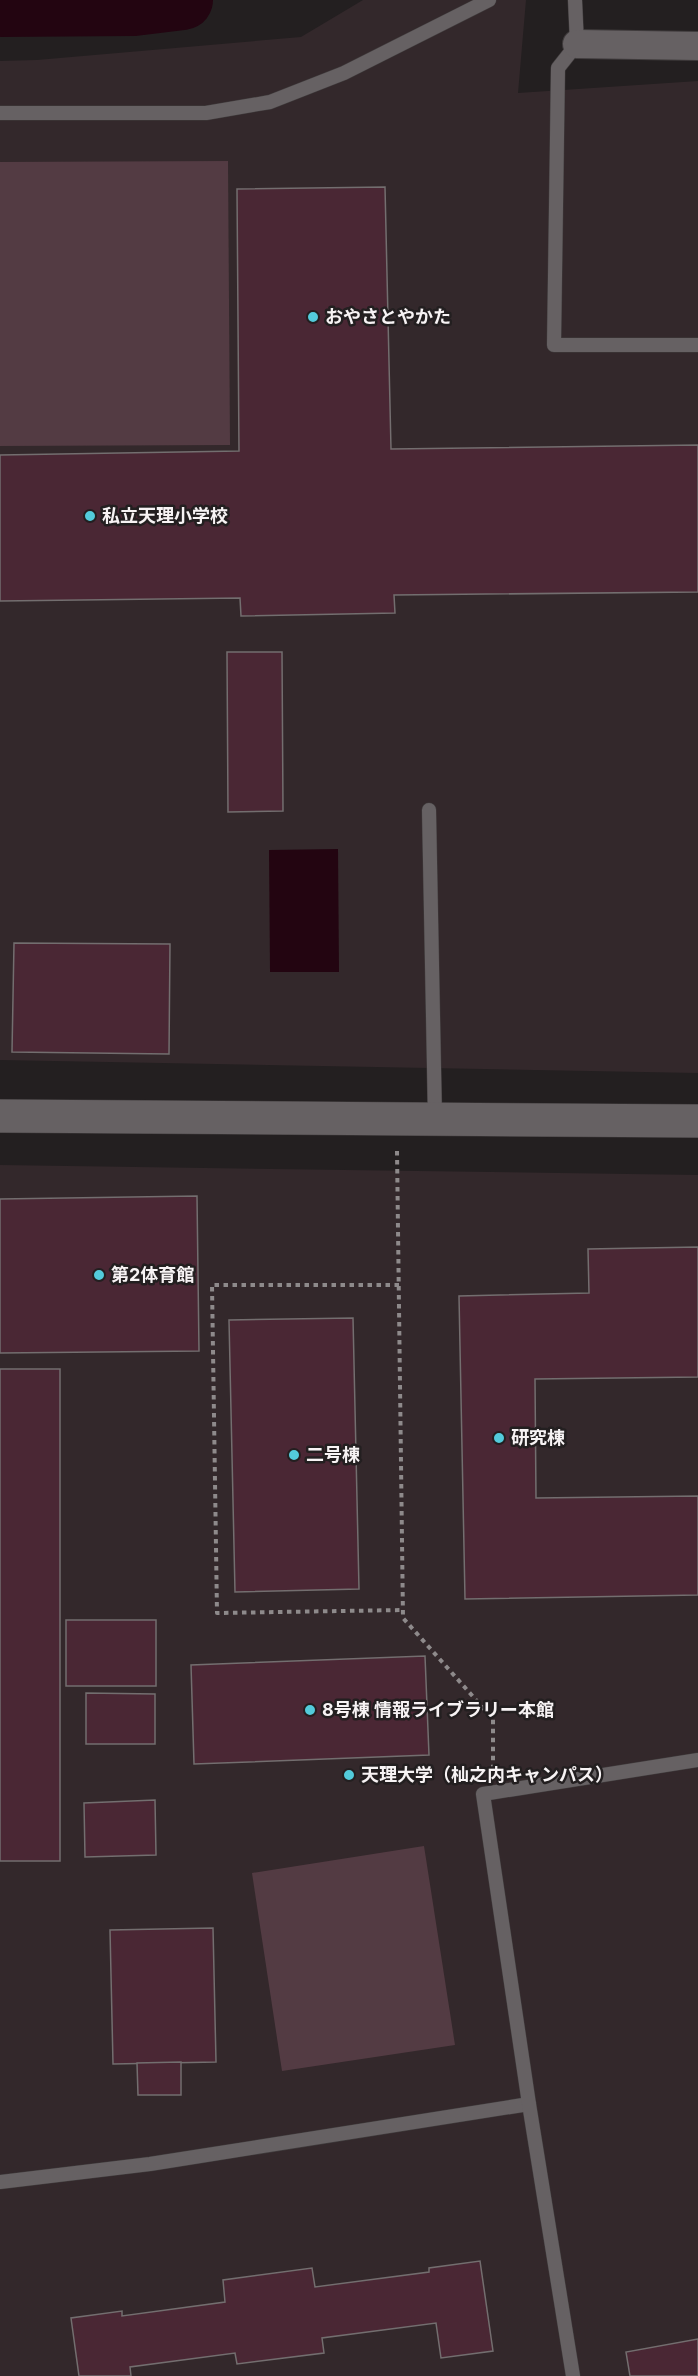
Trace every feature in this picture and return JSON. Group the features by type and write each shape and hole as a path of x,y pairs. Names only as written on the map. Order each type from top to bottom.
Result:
{"street":[{"path":"577,44 698,46"},
{"path":"0,1116 698,1121"}],"lane":[{"path":"0,113 206,113 270,102 344,73 489,0"},
{"path":"575,0 577,44 558,68 554,345 698,345"},
{"path":"429,810 435,1119"},
{"path":"573,2376 529,2104 483,1794 698,1760"},
{"path":"0,2182 150,2164 529,2104"}],"path":[{"path":"397,1147 403,1617 493,1719 493,1792"},
{"path":"399,1285 212,1285 217,1613 403,1610"}],"shaded area":[{"path":"363,0 526,0 518,93 698,81 698,1073 0,1060 0,61 37,60 301,37"},
{"path":"228,161 230,445 0,446 0,162"},
{"path":"338,849 339,972 270,972 269,850"},
{"name":"天理大学（杣之内キャンパス）","path":"0,1165 698,1175 698,2376 0,2376"},
{"path":"424,1846 455,2045 282,2071 252,1873"}],"building":[{"name":"おやさとやかた","path":"385,187 391,449 698,445 698,592 394,595 395,613 241,616 240,598 0,601 0,455 239,451 237,189"},
{"path":"227,652 282,652 283,811 228,812"},
{"path":"14,943 170,944 169,1054 12,1052"},
{"name":"第2体育館","path":"197,1196 199,1351 0,1353 0,1199"},
{"name":"研究棟","path":"698,1247 698,1377 535,1379 536,1498 698,1496 698,1595 465,1599 459,1296 589,1293 588,1249"},
{"name":"二号棟","path":"353,1318 359,1589 235,1592 229,1320"},
{"path":"0,1369 60,1369 60,1861 0,1861"},
{"path":"66,1620 156,1620 156,1686 66,1686"},
{"name":"8号棟 情報ライブラリー本館","path":"425,1656 429,1755 194,1764 191,1665"},
{"path":"86,1693 155,1694 155,1744 86,1744"},
{"path":"155,1800 156,1855 85,1857 84,1803"},
{"path":"213,1928 216,2062 113,2064 110,1930"},
{"path":"181,2062 181,2095 138,2095 137,2063"},
{"path":"480,2261 493,2351 441,2358 436,2323 322,2338 324,2353 237,2364 235,2353 130,2367 131,2376 79,2376 71,2318 122,2311 122,2316 225,2302 223,2280 312,2268 315,2287 429,2272 429,2268"},
{"path":"698,2339 698,2376 630,2376 626,2352"}],"waterway":[{"path":"0,7 134,6 183,0"}],"place":[{"name":"おやさとやかた","path":"313,317"},
{"name":"私立天理小学校","path":"90,516"},
{"name":"第2体育館","path":"99,1275"},
{"name":"研究棟","path":"499,1438"},
{"name":"二号棟","path":"294,1455"},
{"name":"8号棟 情報ライブラリー本館","path":"310,1710"},
{"name":"天理大学（杣之内キャンパス）","path":"349,1775"}]}
